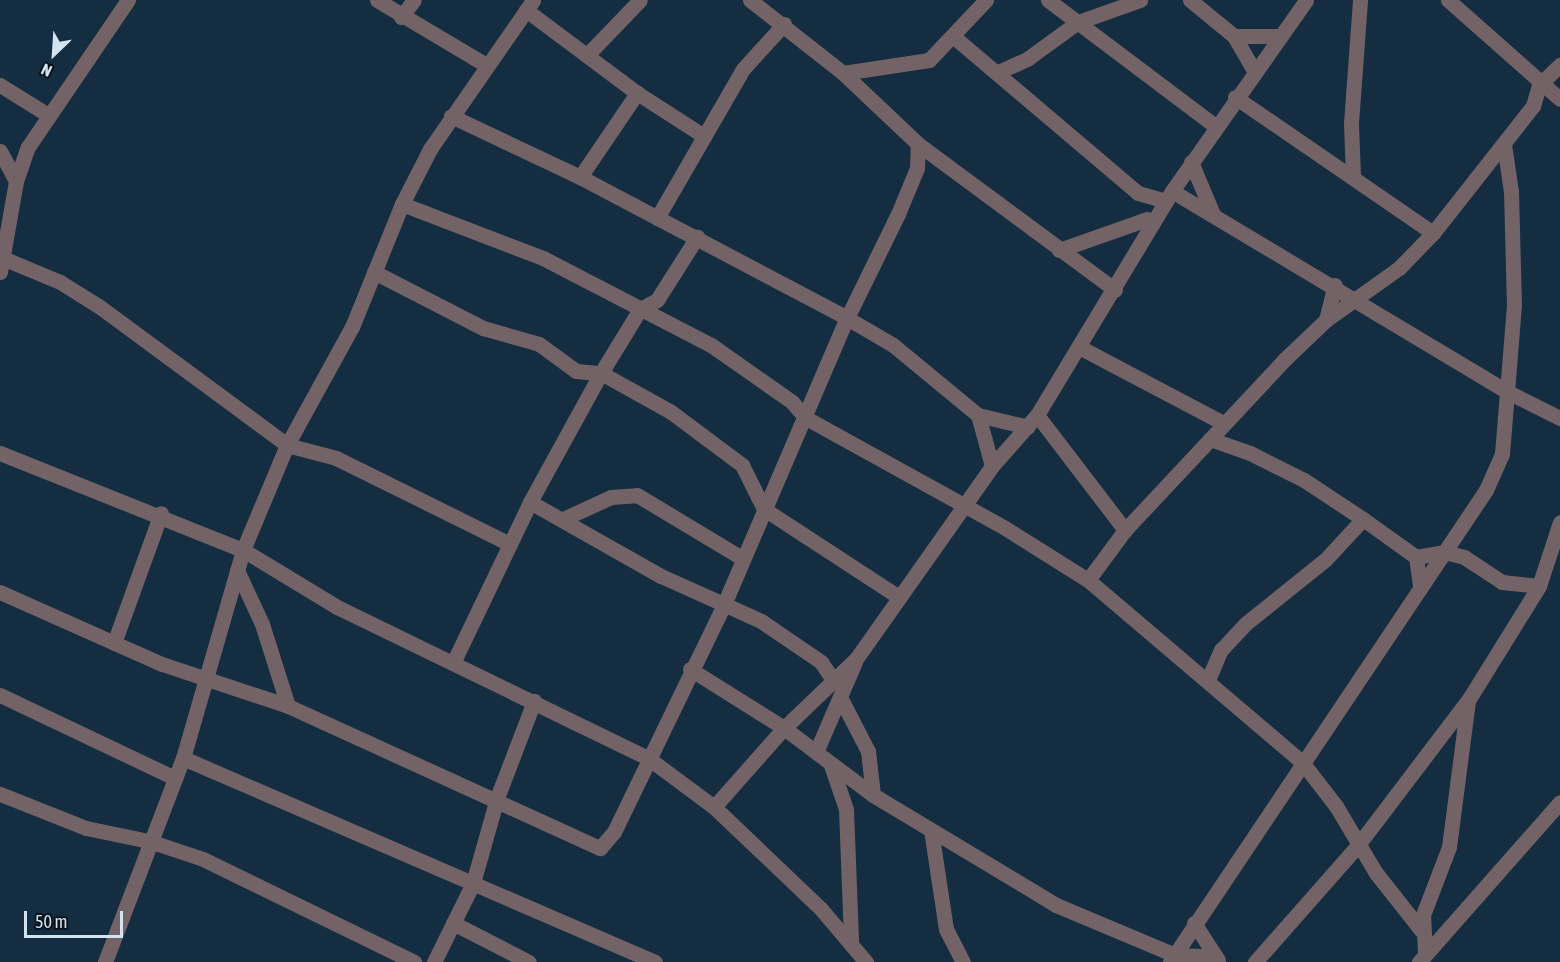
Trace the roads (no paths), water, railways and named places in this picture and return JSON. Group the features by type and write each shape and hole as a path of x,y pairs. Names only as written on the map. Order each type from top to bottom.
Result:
{"street":[{"path":"128,0 28,147 16,181 2,266 60,282 100,307 287,445 336,458 510,544"},
{"path":"377,0 401,17 486,65"},
{"path":"401,17 414,0"},
{"path":"587,55 640,0"},
{"path":"750,0 784,24 843,73 918,144 1114,290"},
{"path":"843,73 929,60 954,37 986,0"},
{"path":"1048,0 1215,126"},
{"path":"998,72 1027,59 1077,22 1140,0"},
{"path":"1190,0 1234,36 1254,70"},
{"path":"714,807 784,728 856,659 992,466 1033,421 1081,348 1148,223 1169,196 1254,70 1306,0"},
{"path":"1353,176 1351,123 1360,0"},
{"path":"1448,0 1539,85 1558,98"},
{"path":"105,962 149,841 183,758 209,679 216,634 243,550 287,445 352,327 402,204 451,116 529,5 636,93 704,136"},
{"path":"657,218 743,69 784,24"},
{"path":"1234,36 1279,36"},
{"path":"954,37 1138,193 1148,223"},
{"path":"1088,580 1125,530 1210,439 1222,423 1326,320 1359,300 1433,233 1533,106 1539,85 1560,65"},
{"path":"0,85 48,115"},
{"path":"580,177 636,93"},
{"path":"1236,97 1433,233"},
{"path":"1533,106 1558,98"},
{"path":"451,116 580,177 697,237 893,345 978,416 992,466"},
{"path":"0,592 114,643 288,706 496,798 600,848 614,832 690,669 725,602 741,558 806,418 846,318 917,168 918,144"},
{"path":"1172,958 1486,490 1502,454 1506,434 1504,390 1514,273 1504,144"},
{"path":"0,151 16,181"},
{"path":"917,168 937,158"},
{"path":"1191,162 1213,214"},
{"path":"1138,193 1169,196 1213,214 1335,285 1504,390 1560,418"},
{"path":"402,204 543,258 711,345 792,402 806,418 963,506 1088,580 1302,762 1336,806 1358,845 1421,930"},
{"path":"1059,250 1148,223"},
{"path":"453,663 530,502 600,373 640,309 657,300 697,237"},
{"path":"374,272 483,328 539,344 576,371 600,373 671,412 742,465 764,509 899,597"},
{"path":"1326,320 1335,285"},
{"path":"1081,348 1222,423"},
{"path":"978,416 1033,421 1125,530"},
{"path":"1210,439 1250,453 1304,480 1416,557 1444,552 1464,557 1502,582 1539,586"},
{"path":"0,453 160,513 243,550 337,607 648,758 714,807 851,942 866,962"},
{"path":"563,519 611,497 637,495 741,558"},
{"path":"530,502 661,576 725,602 788,637 821,662 833,680"},
{"path":"114,643 160,513"},
{"path":"1208,680 1221,650 1245,624 1324,560 1363,519"},
{"path":"1255,962 1358,845 1469,699 1554,561 1560,522"},
{"path":"1416,557 1420,587"},
{"path":"237,570 262,624 288,706"},
{"path":"816,752 841,699 856,659"},
{"path":"690,669 784,728 873,795 1056,905 1172,958 1217,959"},
{"path":"0,695 175,778"},
{"path":"841,699 868,751 873,795"},
{"path":"1422,957 1421,930 1426,904 1449,847 1469,699"},
{"path":"434,962 473,882 496,798 534,701"},
{"path":"183,758 655,962"},
{"path":"830,763 846,809 851,942"},
{"path":"1,798 86,828 149,841 203,860 414,962"},
{"path":"1422,957 1560,802"},
{"path":"931,830 946,929 963,962"},
{"path":"453,923 529,962"},
{"path":"1194,923 1217,959"}]}
